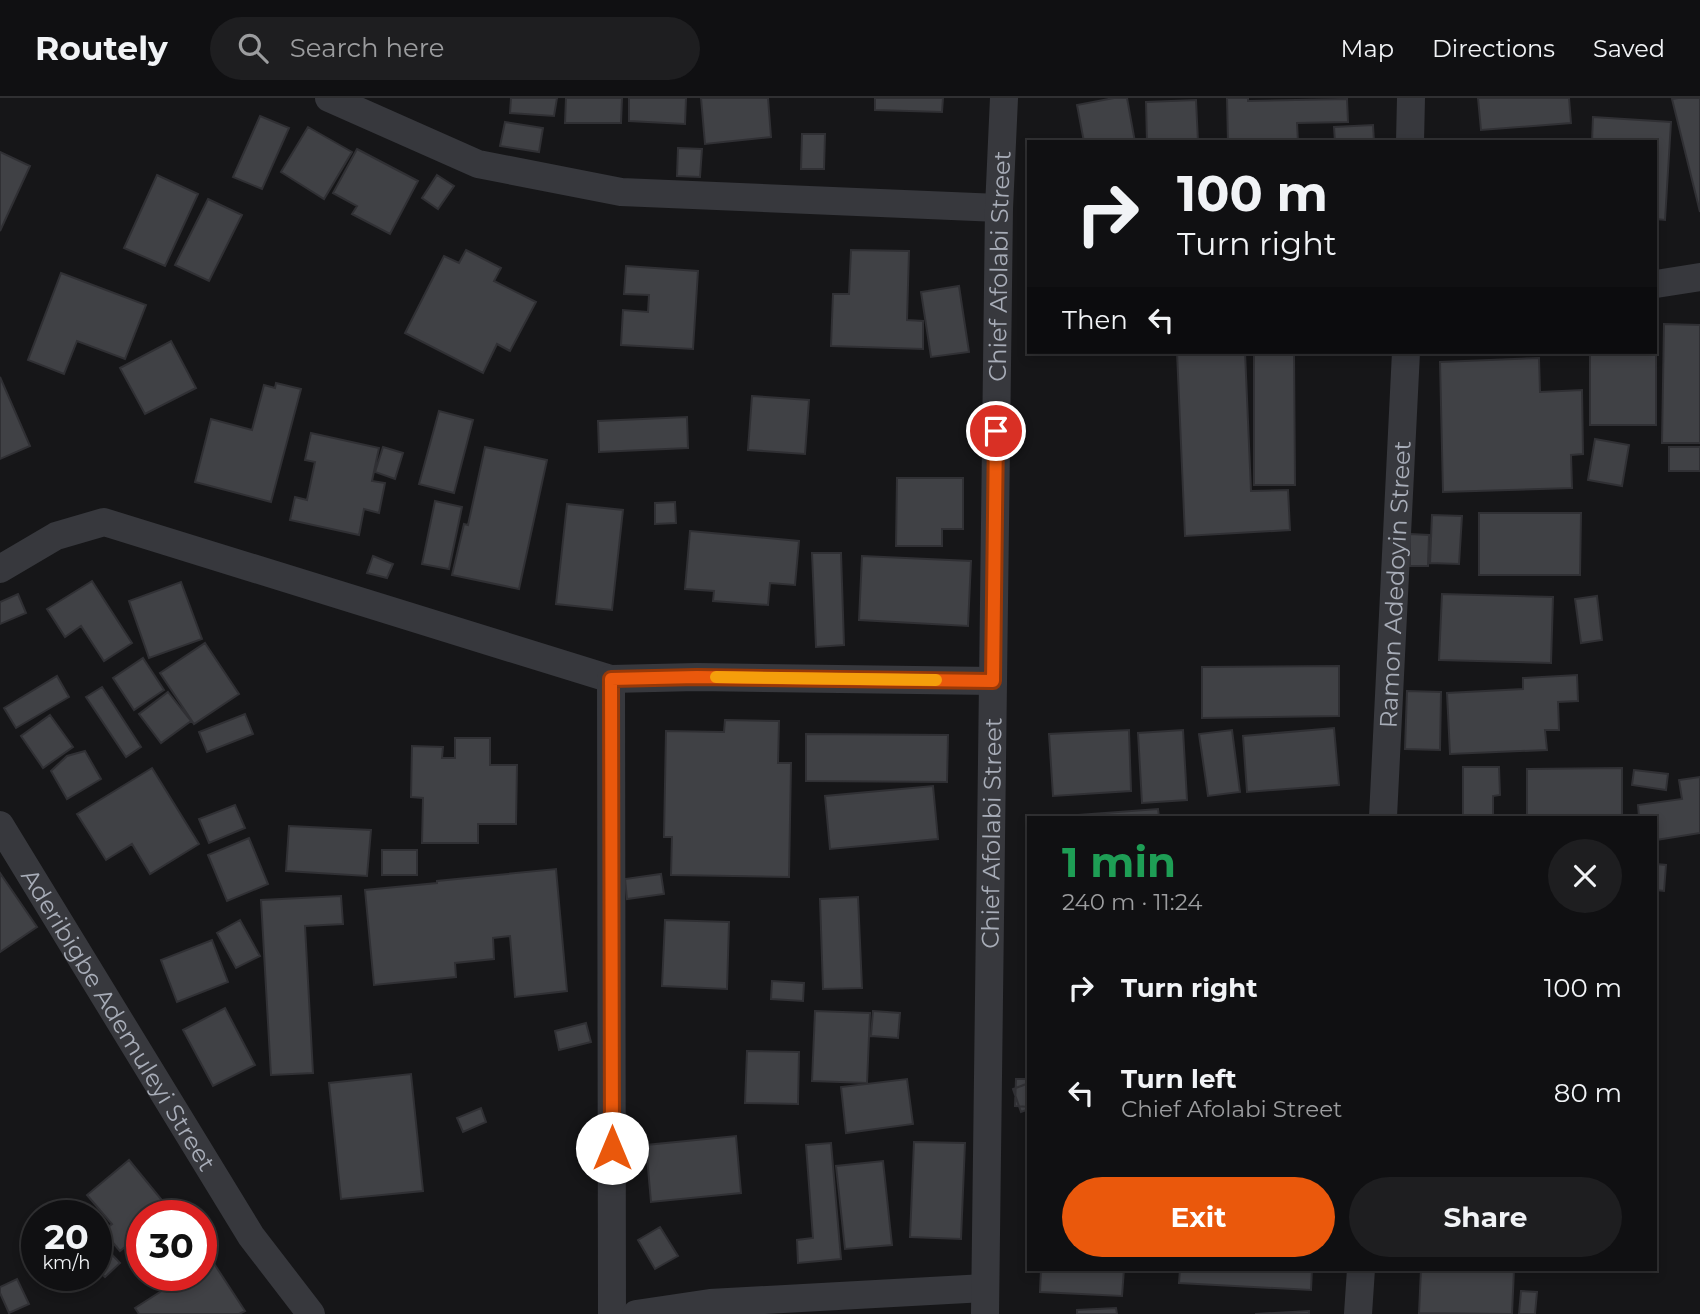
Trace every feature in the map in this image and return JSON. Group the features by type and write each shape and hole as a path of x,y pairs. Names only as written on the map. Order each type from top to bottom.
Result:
{"street":[{"path":"329,98 478,164 621,192 999,208"},
{"name":"Chief Afolabi Street","path":"985,1301 999,208 1004,98"},
{"path":"1410,140 1411,98"},
{"path":"1657,284 1700,277"},
{"name":"Ramon Adedoyin Street","path":"1383,816 1406,354"},
{"path":"0,569 55,536 104,522 611,679 697,677 993,681"},
{"path":"611,679 612,1314"},
{"name":"Aderibigbe Ademuleyi Street","path":"0,825 251,1236 311,1314"},
{"path":"1358,1314 1361,1271"},
{"path":"635,1314 709,1303 985,1301"}],"building":[{"path":"511,98 557,98 554,116 510,113"},
{"path":"566,98 622,98 621,123 565,123"},
{"path":"629,98 686,98 685,124 629,121"},
{"path":"701,98 768,98 771,137 705,144"},
{"path":"875,98 943,98 942,112 875,110"},
{"path":"1127,98 1135,140 1084,140 1077,105"},
{"path":"1227,98 1248,98 1248,101 1347,99 1348,122 1297,123 1298,140 1228,140"},
{"path":"1478,98 1569,98 1571,123 1481,130"},
{"path":"1700,98 1700,212 1672,99"},
{"path":"1196,100 1198,140 1147,140 1146,102"},
{"path":"260,116 289,128 262,189 233,177"},
{"path":"1593,117 1671,122 1665,220 1657,219 1657,140 1592,140"},
{"path":"505,122 543,128 539,152 500,146"},
{"path":"1373,125 1374,140 1335,140 1334,127"},
{"path":"308,127 352,152 324,199 281,172"},
{"path":"802,134 825,134 824,169 801,169"},
{"path":"678,148 702,149 700,177 677,176"},
{"path":"357,149 418,181 390,234 352,214 357,206 333,193"},
{"path":"0,152 30,166 0,231"},
{"path":"157,175 198,194 165,266 124,248"},
{"path":"437,175 454,186 438,209 422,198"},
{"path":"208,199 242,215 209,281 175,265"},
{"path":"466,250 501,268 494,281 536,302 510,351 497,344 483,373 405,333 444,256 459,263"},
{"path":"851,250 909,251 907,320 923,321 923,349 831,346 833,294 849,294"},
{"path":"626,266 698,271 693,349 621,345 623,310 648,312 649,295 624,294"},
{"path":"61,273 146,305 125,359 77,341 64,374 28,360"},
{"path":"959,286 969,352 931,357 921,292"},
{"path":"1664,324 1700,325 1700,443 1662,443"},
{"path":"171,341 196,388 145,414 120,368"},
{"path":"1177,354 1245,354 1251,491 1288,490 1290,530 1185,536"},
{"path":"1254,354 1294,354 1295,485 1254,485"},
{"path":"1590,354 1656,354 1656,425 1590,425"},
{"path":"1539,358 1540,392 1582,390 1583,454 1571,455 1572,488 1443,492 1440,362"},
{"path":"0,377 30,446 0,459"},
{"path":"276,383 301,389 271,502 195,482 211,419 252,430 264,385 275,388"},
{"path":"752,396 809,400 805,454 748,450"},
{"path":"439,411 473,420 454,493 419,484"},
{"path":"687,417 688,448 599,452 598,421"},
{"path":"311,433 379,448 372,481 385,483 379,513 364,509 359,535 290,520 295,497 307,500 315,462 305,460"},
{"path":"1595,439 1629,445 1622,486 1588,480"},
{"path":"383,447 403,453 395,479 375,472"},
{"path":"485,447 547,460 519,589 452,575 464,524 468,525"},
{"path":"1669,447 1700,447 1700,471 1669,471"},
{"path":"897,478 963,478 963,529 942,529 942,546 896,546"},
{"path":"435,501 462,507 449,569 422,564"},
{"path":"675,502 676,523 655,524 655,503"},
{"path":"567,504 623,510 612,610 556,604"},
{"path":"1479,513 1581,513 1580,575 1479,575"},
{"path":"1432,515 1462,516 1459,564 1430,563"},
{"path":"690,531 799,541 795,585 770,583 768,605 713,601 714,591 685,589"},
{"path":"1410,534 1429,535 1428,566 1410,566"},
{"path":"812,553 841,553 844,645 816,647"},
{"path":"373,556 393,564 387,578 367,573"},
{"path":"862,556 971,561 968,626 859,620"},
{"path":"92,581 132,643 104,661 81,626 65,637 47,609"},
{"path":"181,582 202,639 149,658 129,601"},
{"path":"18,594 26,613 0,624 0,602"},
{"path":"1442,594 1553,597 1551,663 1439,660"},
{"path":"1597,596 1602,640 1581,643 1575,599"},
{"path":"205,643 239,694 194,724 160,673"},
{"path":"143,658 164,690 134,710 113,678"},
{"path":"1339,666 1339,716 1202,718 1202,667"},
{"path":"1577,675 1578,701 1558,702 1559,730 1545,730 1547,750 1450,754 1447,693 1523,689 1523,678"},
{"path":"57,676 69,697 16,728 4,708"},
{"path":"102,687 141,747 126,757 86,697"},
{"path":"1407,691 1441,692 1440,750 1405,749"},
{"path":"168,692 191,721 161,743 139,714"},
{"path":"245,714 253,734 207,752 199,732"},
{"path":"50,715 73,747 43,768 21,736"},
{"path":"725,720 779,721 778,763 791,763 789,877 671,875 672,837 664,837 666,731 724,732"},
{"path":"1334,728 1339,785 1247,792 1243,736"},
{"path":"1129,730 1131,791 1053,796 1049,734"},
{"path":"1183,730 1187,800 1142,803 1138,733"},
{"path":"1232,730 1240,792 1208,796 1199,734"},
{"path":"806,734 948,735 947,782 806,781"},
{"path":"455,738 490,738 490,765 517,765 516,824 478,824 478,843 422,843 423,798 411,797 412,746 443,747 442,758 455,758"},
{"path":"85,751 101,779 67,799 51,771 67,756"},
{"path":"1463,767 1499,767 1500,795 1493,796 1493,816 1463,816"},
{"path":"152,768 199,844 150,874 132,844 106,860 77,814"},
{"path":"1622,768 1622,816 1527,816 1527,769"},
{"path":"1634,770 1668,774 1666,790 1632,785"},
{"path":"1700,777 1700,833 1657,840 1657,816 1639,816 1638,805 1682,799 1679,780"},
{"path":"933,786 938,839 830,849 825,796"},
{"path":"235,805 245,828 209,843 199,819"},
{"path":"1158,809 1159,816 1064,816"},
{"path":"289,826 371,830 367,876 286,871"},
{"path":"249,838 268,884 227,901 208,855"},
{"path":"382,850 417,850 417,875 382,875"},
{"path":"1657,864 1666,865 1664,891 1657,890"},
{"path":"556,869 567,991 515,997 510,936 493,938 494,959 455,963 456,977 374,985 365,890"},
{"path":"0,873 37,927 0,952"},
{"path":"661,874 664,894 627,899 625,879"},
{"path":"341,896 343,924 305,926 313,1073 271,1075 261,900"},
{"path":"858,897 862,988 823,989 820,899"},
{"path":"240,920 260,956 236,968 217,933"},
{"path":"665,920 729,922 727,989 662,986"},
{"path":"212,940 228,982 177,1002 161,960"},
{"path":"772,981 804,983 803,1001 771,999"},
{"path":"225,1008 255,1065 213,1086 183,1030"},
{"path":"815,1011 870,1013 867,1083 812,1081"},
{"path":"873,1011 900,1013 898,1038 871,1036"},
{"path":"586,1023 591,1042 559,1050 555,1031"},
{"path":"747,1051 799,1052 798,1104 745,1103"},
{"path":"411,1074 423,1191 341,1199 329,1083"},
{"path":"907,1079 913,1124 846,1133 841,1087"},
{"path":"1016,1079 1027,1079 1027,1107 1015,1106"},
{"path":"1027,1084 1027,1110 1021,1112 1013,1089"},
{"path":"481,1108 486,1122 463,1132 457,1118"},
{"path":"736,1136 741,1193 651,1202 646,1145"},
{"path":"914,1142 965,1143 961,1239 910,1237"},
{"path":"831,1143 841,1259 798,1263 797,1240 813,1238 806,1145"},
{"path":"129,1160 162,1200 126,1200 126,1246 120,1251 112,1242 112,1200 91,1200 87,1195"},
{"path":"883,1161 892,1245 845,1249 836,1166"},
{"path":"660,1227 678,1256 655,1269 638,1240"},
{"path":"112,1255 120,1263 112,1270"},
{"path":"217,1268 245,1311 239,1314 139,1314 135,1308 162,1291 217,1291"},
{"path":"1041,1271 1124,1271 1122,1296 1040,1292"},
{"path":"1180,1271 1312,1271 1311,1290 1179,1283"},
{"path":"1421,1271 1514,1271 1512,1314 1419,1313"},
{"path":"17,1279 29,1304 9,1313 0,1287"},
{"path":"1521,1291 1537,1292 1535,1314 1519,1314"},
{"path":"1116,1308 1117,1314 1077,1314 1077,1310"},
{"path":"1309,1311 1309,1314 1255,1314"}],"slow traffic":[{"path":"716,677 936,680"}],"route":[{"path":"612,1148 611,679 697,677 993,681 996,431"}]}
